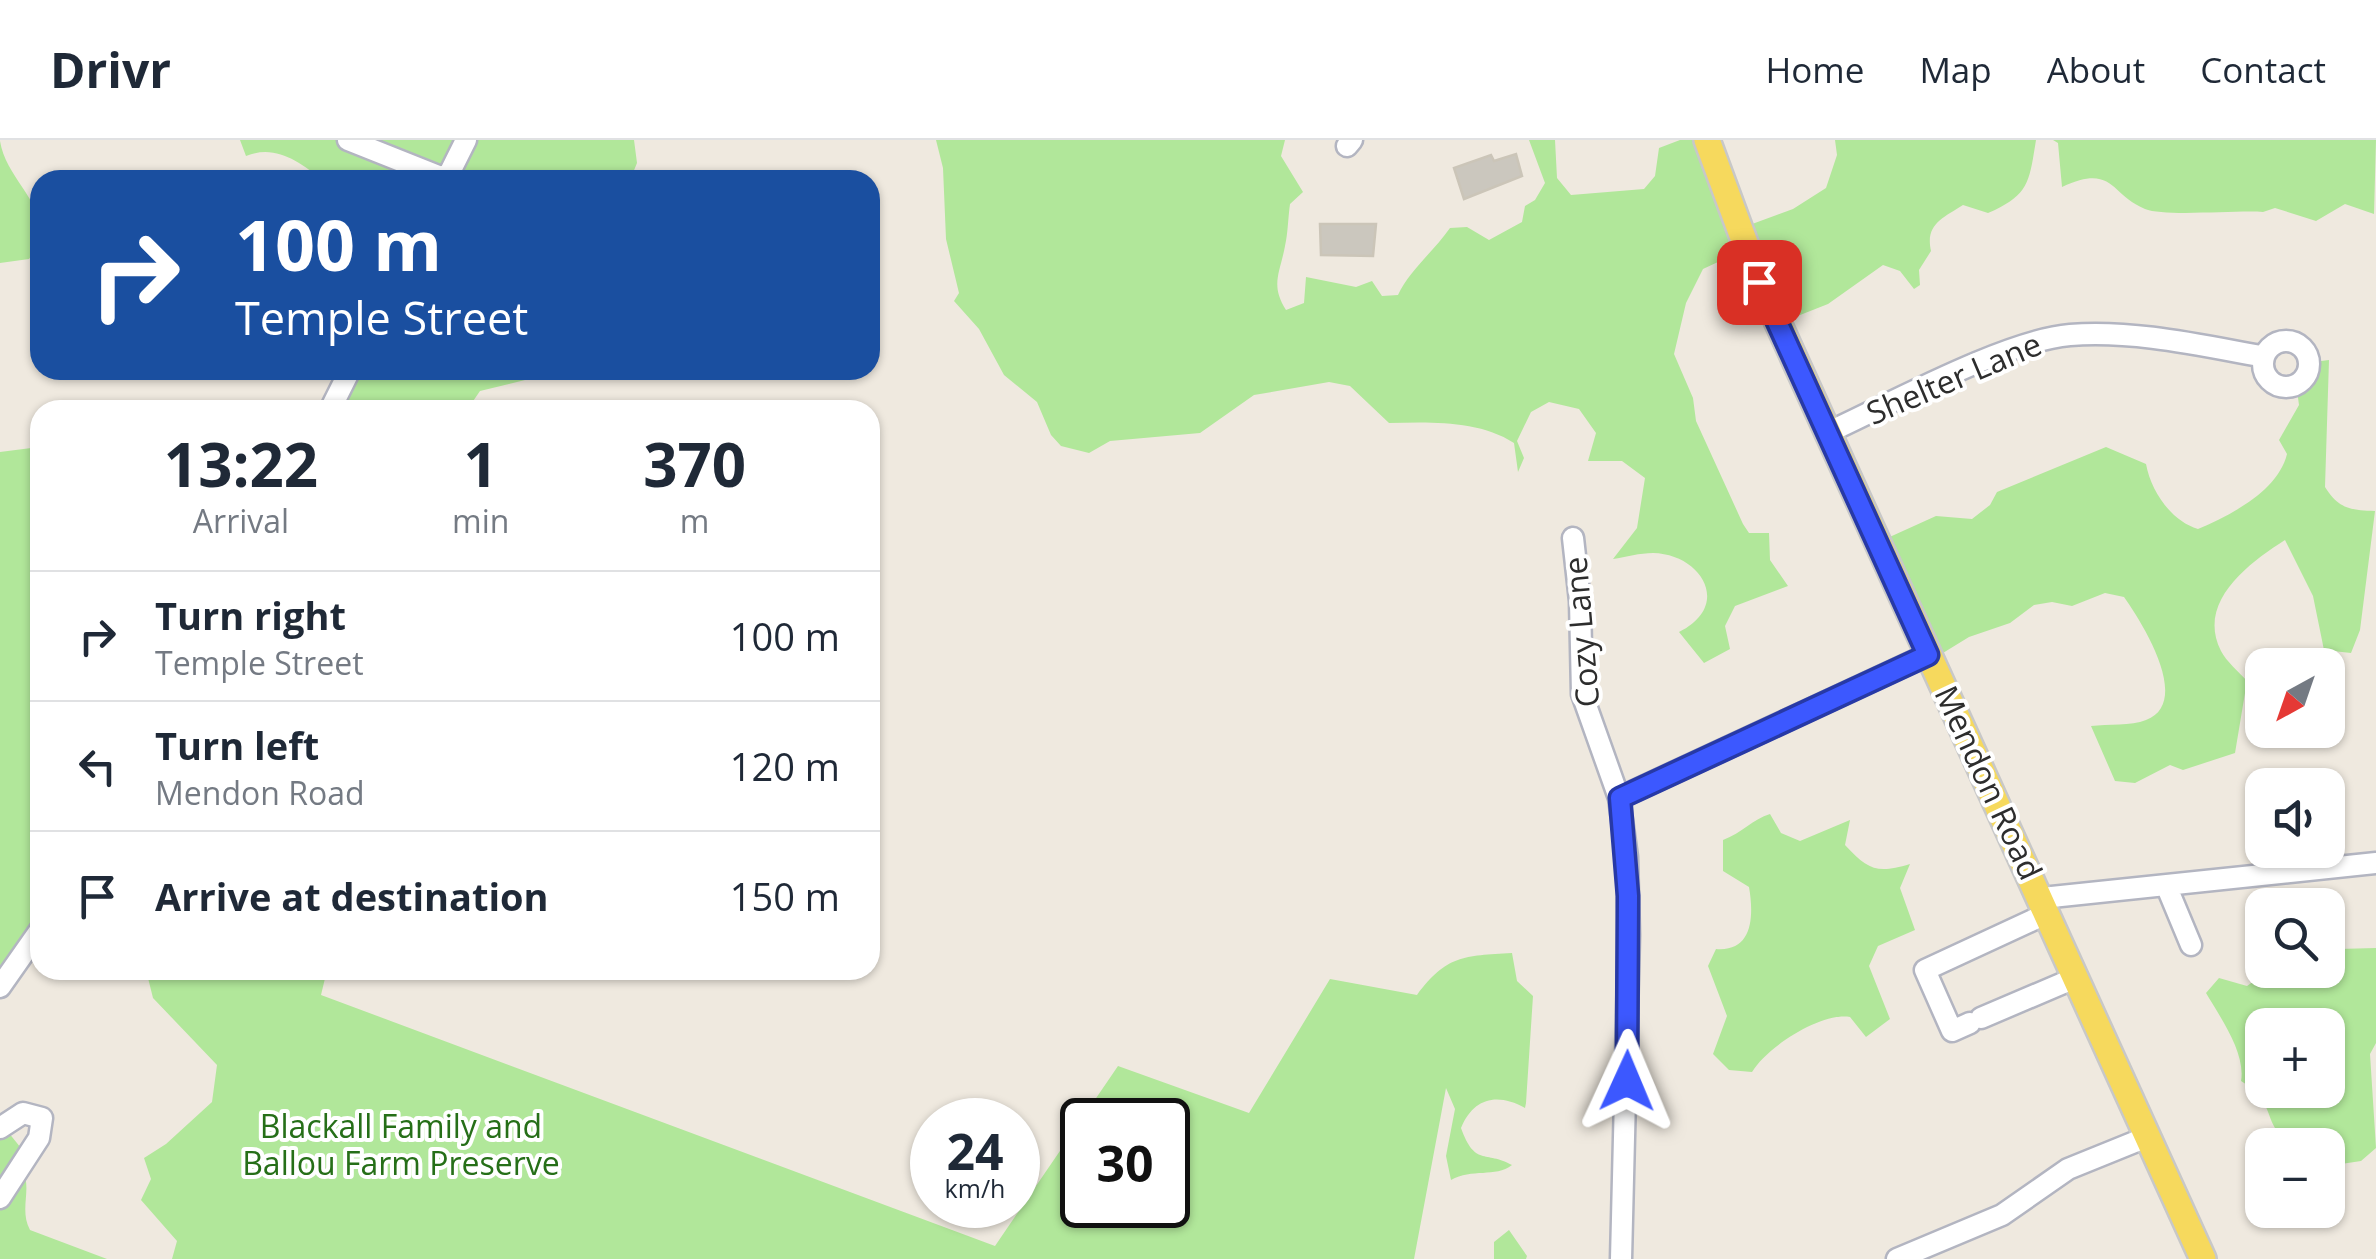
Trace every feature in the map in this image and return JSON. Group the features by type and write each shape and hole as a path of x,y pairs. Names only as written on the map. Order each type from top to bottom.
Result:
{"main road":[{"name":"Mendon Road","path":"1706,140 1759,282 2203,1259"}],"street":[{"path":"348,140 422,170"},
{"path":"451,170 466,140"},
{"name":"Shelter Lane","path":"1829,432 1958,373 2068,335 2174,341 2260,356"},
{"name":"Cozy Lane","path":"1574,538 1582,694 1620,798 1629,935 1621,1259"},
{"path":"1620,798 1928,655"},
{"path":"2076,978 1952,1031 1926,970 2045,906 2166,885 2376,863"},
{"path":"2166,885 2191,945"},
{"path":"0,987 30,944"},
{"path":"0,1128 22,1112 42,1118 39,1138 0,1198"},
{"path":"1897,1259 2002,1215 2079,1164 2147,1136"}],"green space":[{"path":"240,140 634,140 637,163 634,170 309,170 277,154 246,156"},
{"path":"936,140 1285,140 1281,156 1303,192 1290,204 1278,279 1278,293 1286,310 1304,303 1306,277 1356,287 1372,281 1382,296 1398,295 1450,228 1467,227 1489,240 1522,222 1525,206 1535,200 1545,183 1529,140 1555,140 1557,178 1571,195 1644,189 1655,176 1659,148 1680,140 1713,140 1744,227 1793,209 1826,188 1837,155 1835,140 2036,140 2029,177 2012,200 1988,213 1963,205 1937,223 1931,234 1931,251 1919,270 1920,285 1914,289 1900,271 1883,265 1828,304 1790,319 1748,248 1703,269 1686,303 1674,354 1693,398 1696,421 1743,524 1749,533 1769,533 1770,560 1788,586 1735,606 1725,626 1730,649 1704,663 1679,632 1695,621 1704,608 1707,595 1697,571 1685,562 1653,553 1613,559 1637,528 1645,478 1622,461 1588,461 1596,433 1579,409 1549,402 1531,412 1517,441 1524,458 1518,472 1514,443 1500,435 1454,424 1389,423 1350,386 1329,382 1254,395 1200,433 1110,441 1089,453 1061,446 1051,435 1037,402 1004,375 979,329 954,301 959,293 946,239 943,168"},
{"path":"2053,140 2376,140 2374,214 2345,204 2316,221 2275,208 2263,212 2184,213 2145,209 2102,180 2079,180 2062,187 2058,143"},
{"path":"0,141 12,172 30,200 30,257 0,263"},
{"path":"2329,360 2325,487 2346,507 2375,511 2360,630 2351,653 2345,652 2345,648 2324,648 2313,596 2285,540 2242,572 2221,600 2215,616 2221,651 2245,679 2235,753 2183,770 2170,765 2135,783 2115,781 2091,726 2146,720 2159,711 2165,697 2159,661 2124,597 2105,593 2072,606 2052,602 2034,605 2010,623 1969,637 1938,656 1883,540 1936,516 1972,519 1990,505 1997,492 2106,447 2146,464 2164,504 2179,519 2198,529 2252,500 2274,479 2287,454 2279,440 2299,405 2296,383 2306,378 2313,362"},
{"path":"345,380 525,380 480,391 474,400 335,400"},
{"path":"30,448 30,945 0,989 0,452"},
{"path":"1770,814 1781,833 1800,841 1850,820 1845,845 1860,860 1881,869 1910,864 1900,888 1915,930 1878,946 1869,966 1890,1019 1866,1037 1850,1017 1825,1020 1782,1042 1752,1072 1729,1070 1713,1054 1727,1016 1708,966 1716,949 1737,945 1744,938 1751,909 1749,887 1723,871 1723,840"},
{"path":"2376,948 2376,1043 2370,1054 2376,1148 2361,1161 2345,1163 2345,1128 2275,1128 2266,1108 2345,1108 2345,1008 2245,1008 2245,1084 2241,1081 2236,1047 2206,993 2219,978 2245,988 2345,988 2345,949"},
{"name":"Blackall Family and Ballou Farm Preserve","path":"1512,953 1517,981 1533,996 1526,1103 1525,1108 1505,1100 1480,1104 1461,1128 1476,1153 1512,1165 1451,1180 1446,1156 1455,1109 1446,1088 1414,1259 172,1259 177,1241 141,1200 151,1179 144,1158 166,1144 212,1102 217,1065 153,998 148,980 325,980 321,995 910,1214 910,1228 947,1228 995,1246 1007,1228 1040,1228 1040,1180 1060,1151 1060,1228 1190,1228 1190,1098 1096,1098 1118,1066 1249,1113 1330,979 1417,995 1438,972 1457,960"},
{"path":"0,1122 29,1158 23,1170 30,1230 107,1259 0,1259"},
{"path":"1509,1230 1526,1259 1494,1259 1494,1242"}],"building":[{"path":"1516,154 1522,176 1464,199 1454,168 1491,155 1494,161"},
{"path":"1320,224 1376,224 1373,256 1321,255"}],"route":[{"path":"1627,1081 1629,935 1625,826 1620,798 1928,655 1759,282"}]}
